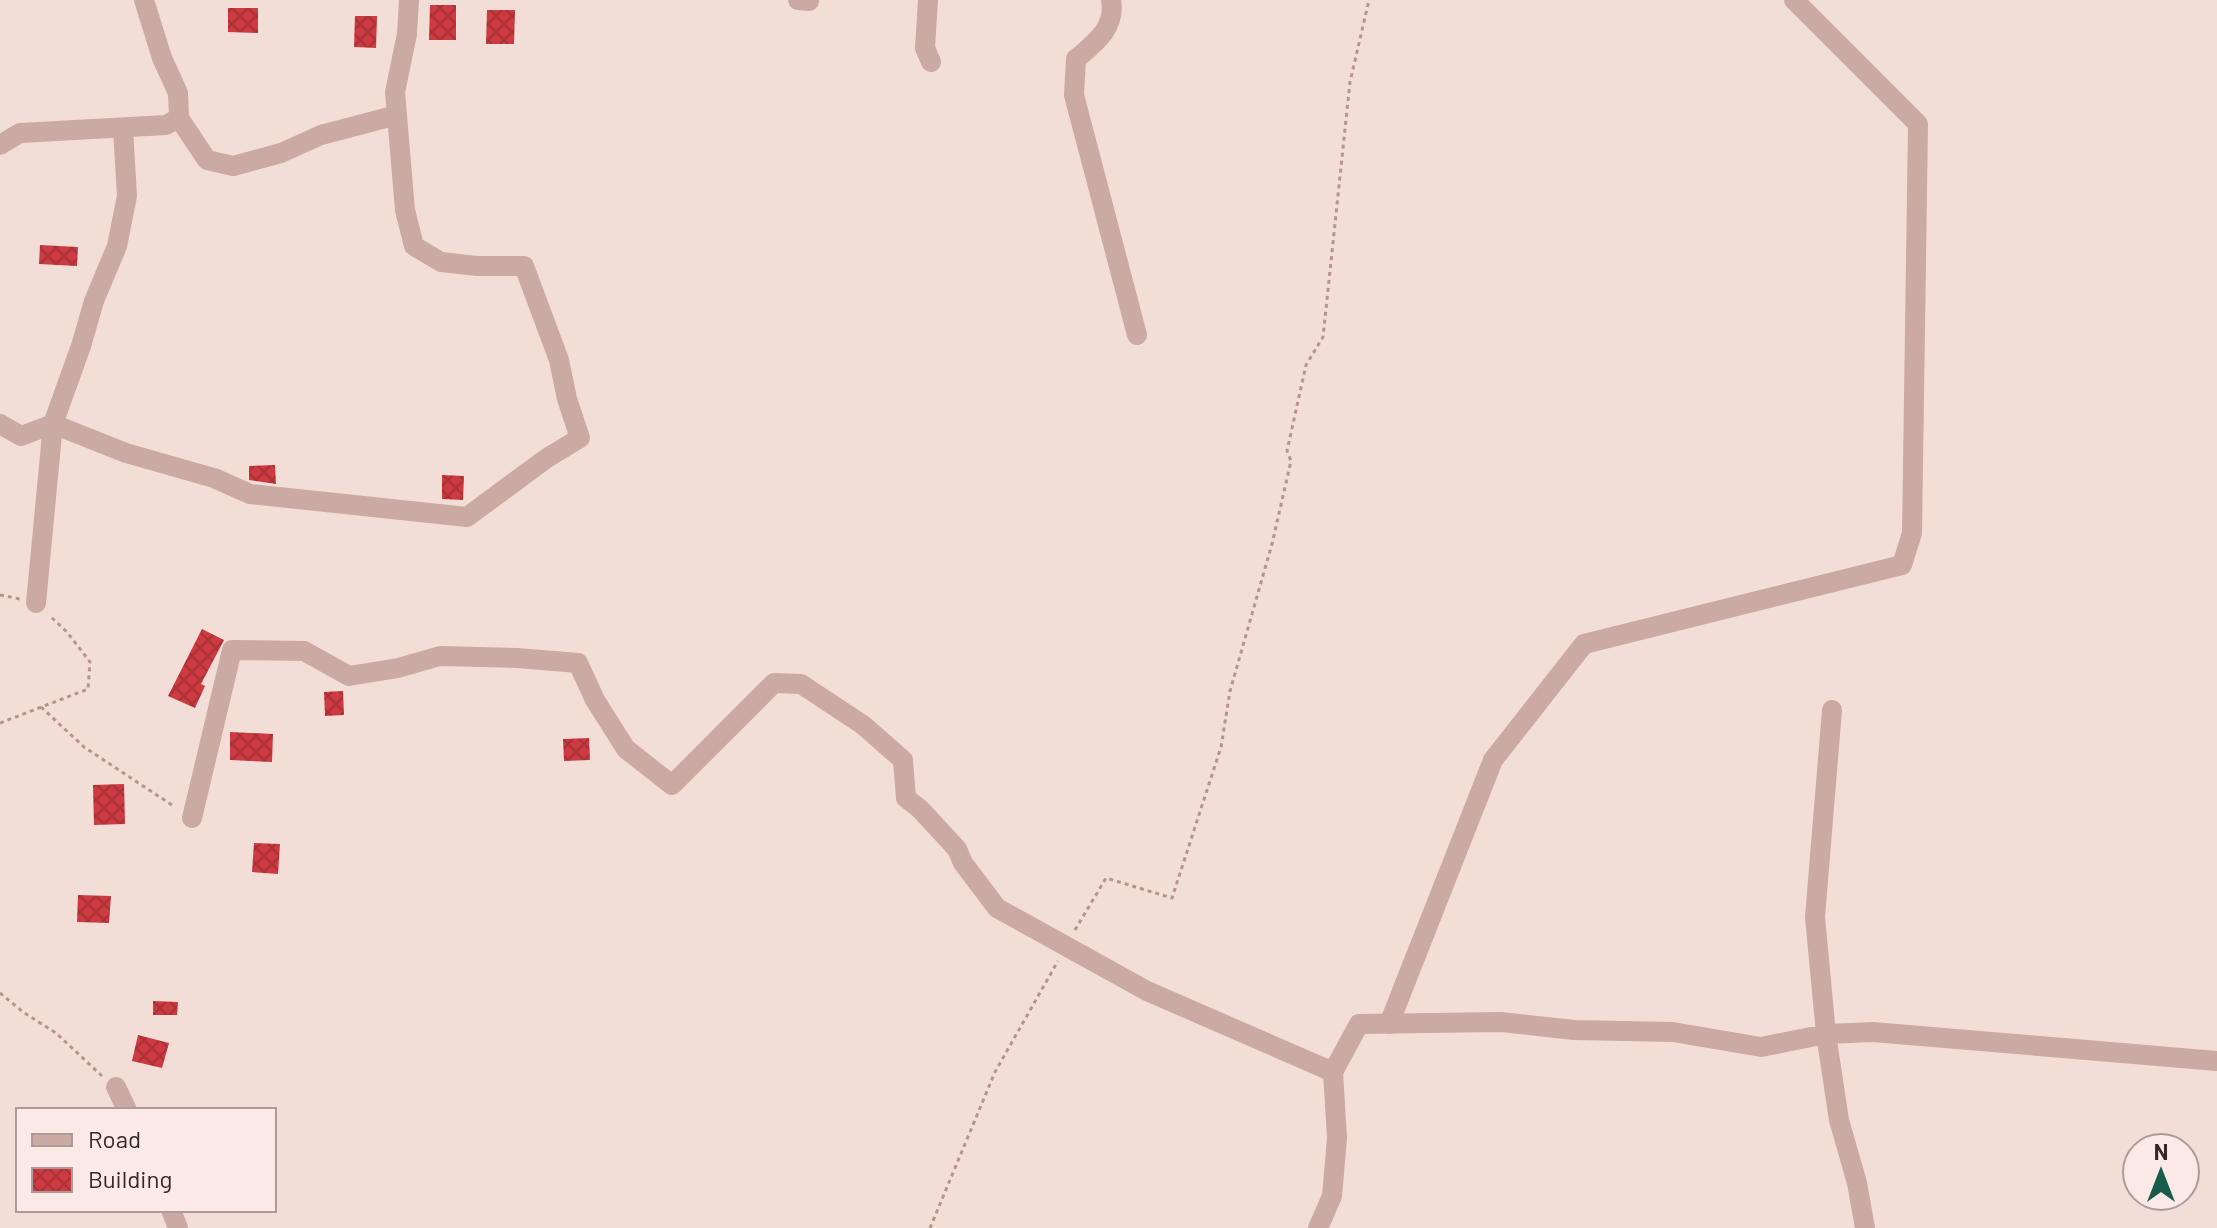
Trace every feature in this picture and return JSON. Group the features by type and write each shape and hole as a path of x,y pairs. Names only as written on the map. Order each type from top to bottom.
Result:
{"street":[{"path":"144,0 162,58 178,93 179,118 207,160 233,166 281,153 321,135 397,115"},
{"path":"0,424 21,436 53,424 126,453 214,478 250,494 467,517 547,458 580,438 567,399 559,360 524,266 441,262 414,246 405,210 395,92 407,34 409,0"},
{"path":"798,0 809,1"},
{"path":"928,0 925,48 931,62"},
{"path":"1111,0 1105,35 1076,59 1074,95 1137,335"},
{"path":"1389,1024 1493,760 1584,644 1902,565 1912,533 1918,124 1794,0"},
{"path":"0,145 20,133 166,125 179,118"},
{"path":"36,603 53,424 94,301 117,246 127,196 123,129"},
{"path":"192,818 232,650 304,651 349,676 398,668 440,656 578,663 595,700 626,749 672,785 774,683 801,684 863,725 903,760 906,798 957,849 963,863 997,908 1147,991 1333,1072"},
{"path":"1832,710 1815,917 1826,1034 1839,1120 1857,1183 1865,1228"},
{"path":"1318,1228 1332,1196 1337,1138 1333,1072 1359,1024 1501,1022 1574,1030 1673,1032 1761,1047 1826,1034 1873,1032 2217,1061"},
{"path":"116,1087 126,1108"}],"path":[{"path":"930,1228 995,1072 1106,878 1172,898 1221,747 1230,691 1272,544 1291,461 1287,451 1306,365 1323,337 1350,82 1369,0"},
{"path":"0,595 36,603 67,632 90,662 88,689 0,723"},
{"path":"41,707 84,747 192,818"},
{"path":"0,993 56,1033 116,1087"}],"building":[{"path":"430,5 456,5 456,40 429,40"},
{"path":"228,8 258,8 258,33 228,32"},
{"path":"487,10 515,10 514,44 486,44"},
{"path":"355,16 377,16 376,48 354,47"},
{"path":"40,245 78,247 77,266 39,264"},
{"path":"275,465 276,484 249,480 249,466"},
{"path":"442,475 464,476 463,500 442,499"},
{"path":"202,629 224,640 201,684 205,686 195,708 168,696"},
{"path":"343,691 344,715 325,716 324,692"},
{"path":"230,732 273,734 272,762 230,760"},
{"path":"589,738 590,760 564,761 563,739"},
{"path":"124,784 125,824 94,825 93,785"},
{"path":"254,843 280,844 278,874 252,872"},
{"path":"78,895 111,896 109,923 77,922"},
{"path":"153,1001 178,1002 177,1015 153,1015"},
{"path":"138,1035 169,1043 162,1068 132,1061"}]}
